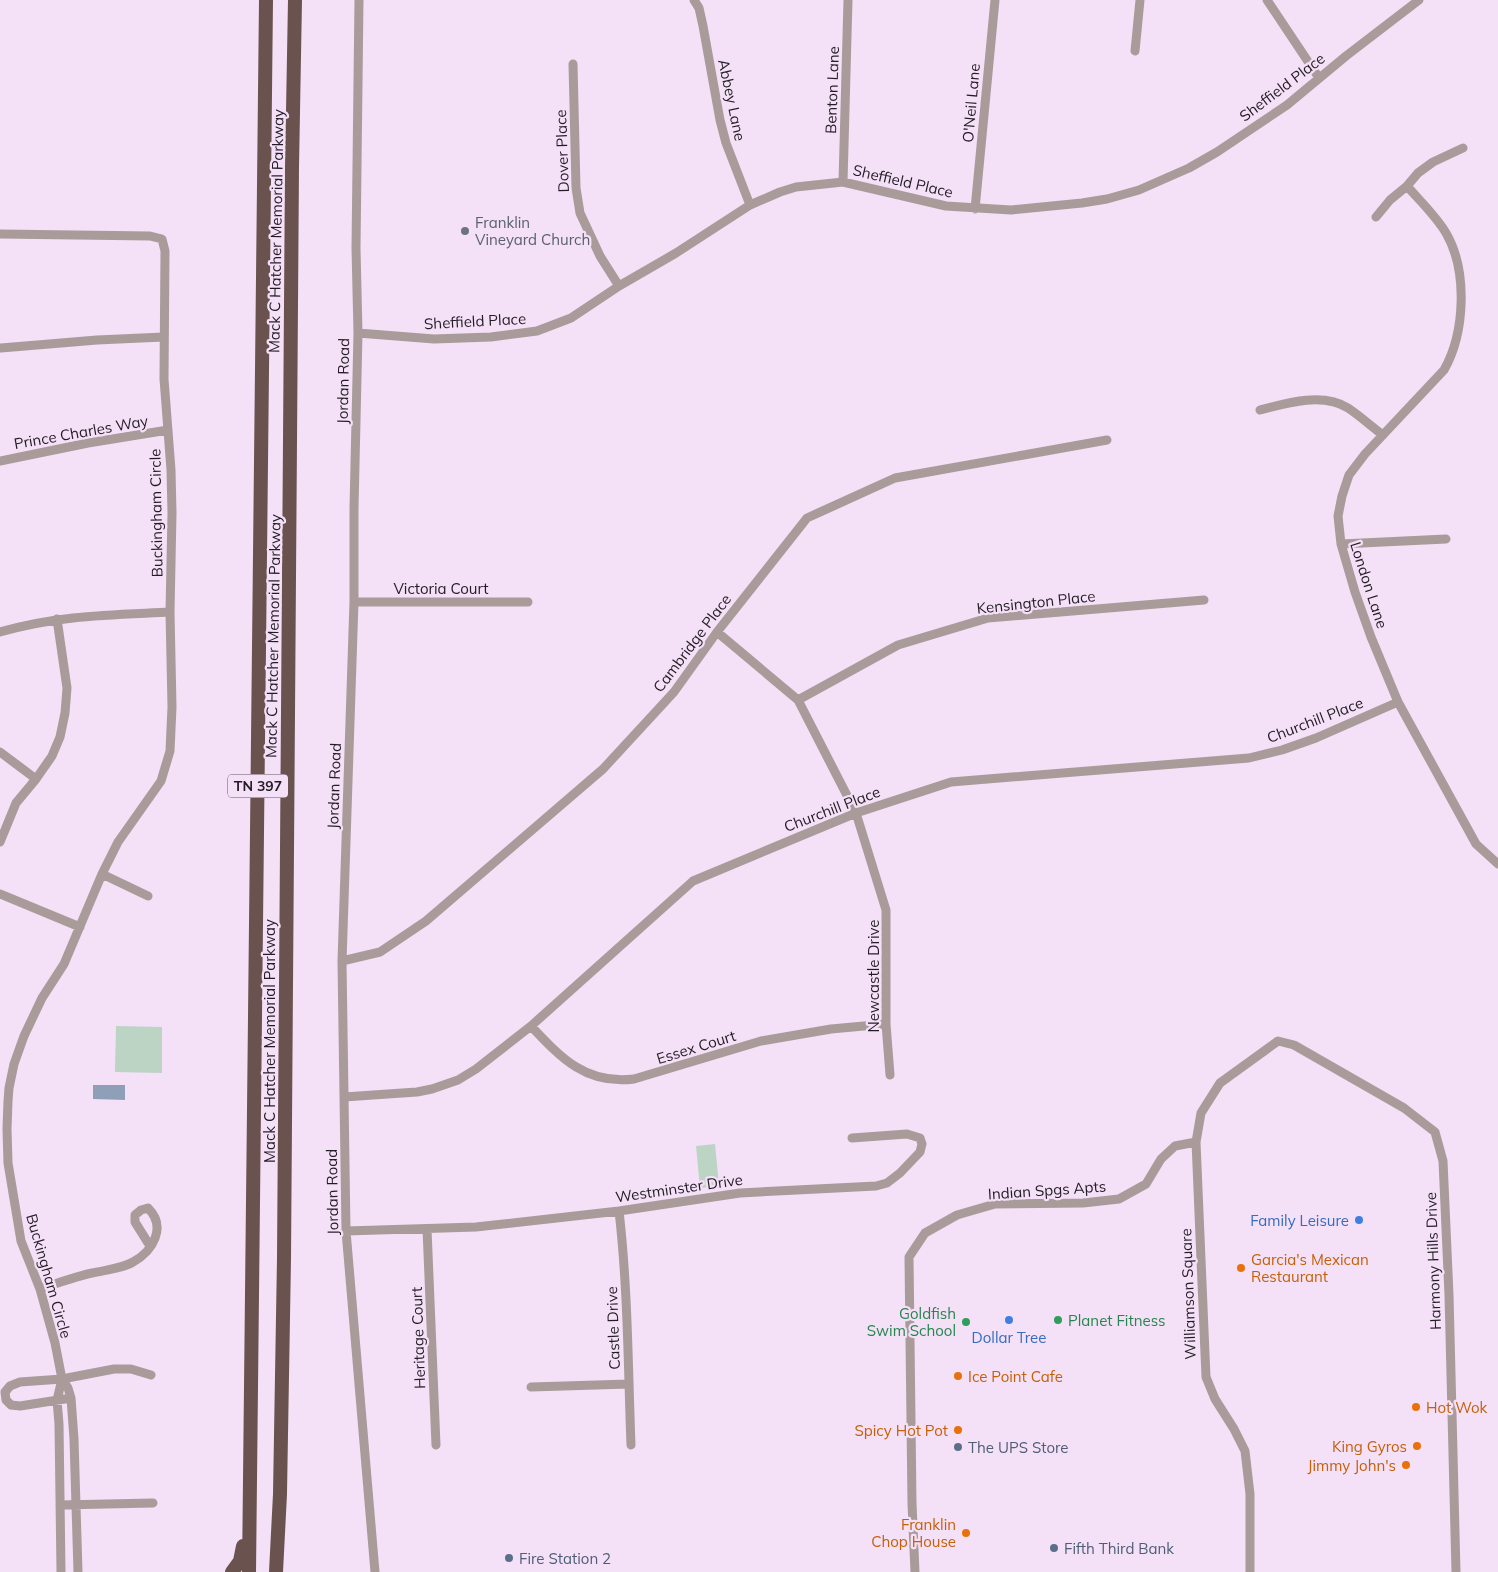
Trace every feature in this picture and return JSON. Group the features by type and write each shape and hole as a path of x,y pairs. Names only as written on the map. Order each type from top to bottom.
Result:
{"highway":[{"name":"Mack C Hatcher Memorial Parkway","path":"249,1572 266,0"},
{"name":"Mack C Hatcher Memorial Parkway","path":"276,1572 281,1485 284,1258 292,167 295,0"},
{"path":"232,1572 243,1553 244,1449 250,1437"},
{"path":"278,1552 288,1572"}],"street":[{"name":"Jordan Road","path":"360,0 356,248 358,333 354,602 342,961 346,1231 375,1572"},
{"name":"Abbey Lane","path":"694,0 699,8 704,26 720,120 726,142 750,205"},
{"name":"Benton Lane","path":"843,182 848,0"},
{"name":"O'Neil Lane","path":"975,209 995,0"},
{"path":"1135,51 1140,0"},
{"path":"1267,0 1318,78"},
{"name":"Sheffield Place","path":"358,333 434,339 491,337 537,331 571,318 750,205 796,187 843,182 946,206 1011,210 1107,199 1139,190 1189,168 1217,152 1287,105 1318,78 1419,0"},
{"name":"Dover Place","path":"573,64 576,188 580,213 600,256 619,286"},
{"path":"1376,216 1418,173 1433,162 1464,148"},
{"name":"London Lane","path":"1407,186 1446,232 1454,248 1458,266 1461,313 1459,327 1451,357 1444,370 1365,454 1349,475 1338,516 1341,544 1371,637 1398,702 1476,844 1498,864"},
{"name":"Buckingham Circle","path":"0,234 150,236 162,239 165,251 164,379 172,513 170,612 172,707 170,751 161,781 118,842 102,874 64,964 42,998 24,1036 5,1087 8,1163 21,1241 40,1288 55,1343 62,1379 68,1388 71,1398 78,1572"},
{"path":"1,348 97,340 164,337"},
{"path":"1260,410 1297,401 1324,400 1347,407 1383,435"},
{"name":"Prince Charles Way","path":"0,461 168,430"},
{"name":"Cambridge Place","path":"342,961 380,952 426,921 603,769 674,692 717,632 807,518 895,478 1107,440"},
{"path":"1341,544 1446,539"},
{"name":"Kensington Place","path":"798,700 898,645 988,618 1204,600"},
{"name":"Victoria Court","path":"354,602 528,602"},
{"path":"0,632 57,619 97,615 170,612"},
{"path":"0,842 16,803 52,756 60,737 65,714 67,688 57,619"},
{"name":"Newcastle Drive","path":"717,632 798,700 856,813 886,910 886,1024 890,1075"},
{"name":"Churchill Place","path":"344,1097 417,1092 458,1080 476,1069 531,1026 693,881 856,813 951,782 1248,758 1282,750 1316,738 1398,702"},
{"path":"0,752 36,779"},
{"path":"102,874 148,896"},
{"path":"0,894 80,927"},
{"name":"Essex Court","path":"531,1026 554,1050 575,1067 596,1077 634,1080 761,1041 831,1029 886,1024"},
{"name":"Williamson Square","path":"1250,1572 1250,1494 1245,1451 1215,1399 1206,1378 1196,1142 1201,1113 1220,1083 1278,1041"},
{"name":"Harmony Hills Drive","path":"1278,1041 1294,1045 1404,1108 1435,1132 1443,1161 1449,1295 1456,1572"},
{"name":"Westminster Drive","path":"346,1231 476,1227 619,1211 740,1192 876,1186 887,1183 900,1173 920,1152 922,1144 920,1138 907,1134 852,1138"},
{"name":"Indian Spgs Apts","path":"915,1572 912,1503 909,1257 925,1233 957,1215 995,1204 1083,1203 1118,1199 1146,1184 1161,1159 1176,1146 1196,1142"},
{"name":"Castle Drive","path":"619,1211 624,1254 631,1445"},
{"name":"Heritage Court","path":"428,1229 436,1445"},
{"path":"40,1288 132,1263 141,1257 150,1246"},
{"path":"71,1398 11,1406 6,1400 5,1392 10,1386 20,1382 62,1379 114,1369 131,1369 151,1374"},
{"name":"Buckingham Circle","path":"61,1572 57,1400 62,1379"},
{"path":"531,1387 629,1384"},
{"path":"60,1505 153,1503"}],"green space":[{"path":"116,1026 162,1027 162,1073 115,1072"},
{"path":"715,1144 719,1186 700,1188 696,1146"}],"water":[{"path":"93,1085 125,1085 125,1100 93,1099"}],"place":[{"name":"Franklin Vineyard Church","path":"465,231"},
{"name":"Family Leisure","path":"1359,1220"},
{"name":"Garcia's Mexican Restaurant","path":"1241,1268"},
{"name":"Dollar Tree","path":"1009,1320"},
{"name":"Planet Fitness","path":"1058,1320"},
{"name":"Goldfish Swim School","path":"966,1322"},
{"name":"Ice Point Cafe","path":"958,1376"},
{"name":"Hot Wok","path":"1416,1407"},
{"name":"Spicy Hot Pot","path":"958,1430"},
{"name":"King Gyros","path":"1417,1446"},
{"name":"The UPS Store","path":"958,1447"},
{"name":"Jimmy John's","path":"1406,1465"},
{"name":"Franklin Chop House","path":"966,1533"},
{"name":"Fifth Third Bank","path":"1054,1548"},
{"name":"Fire Station 2","path":"509,1558"}]}
